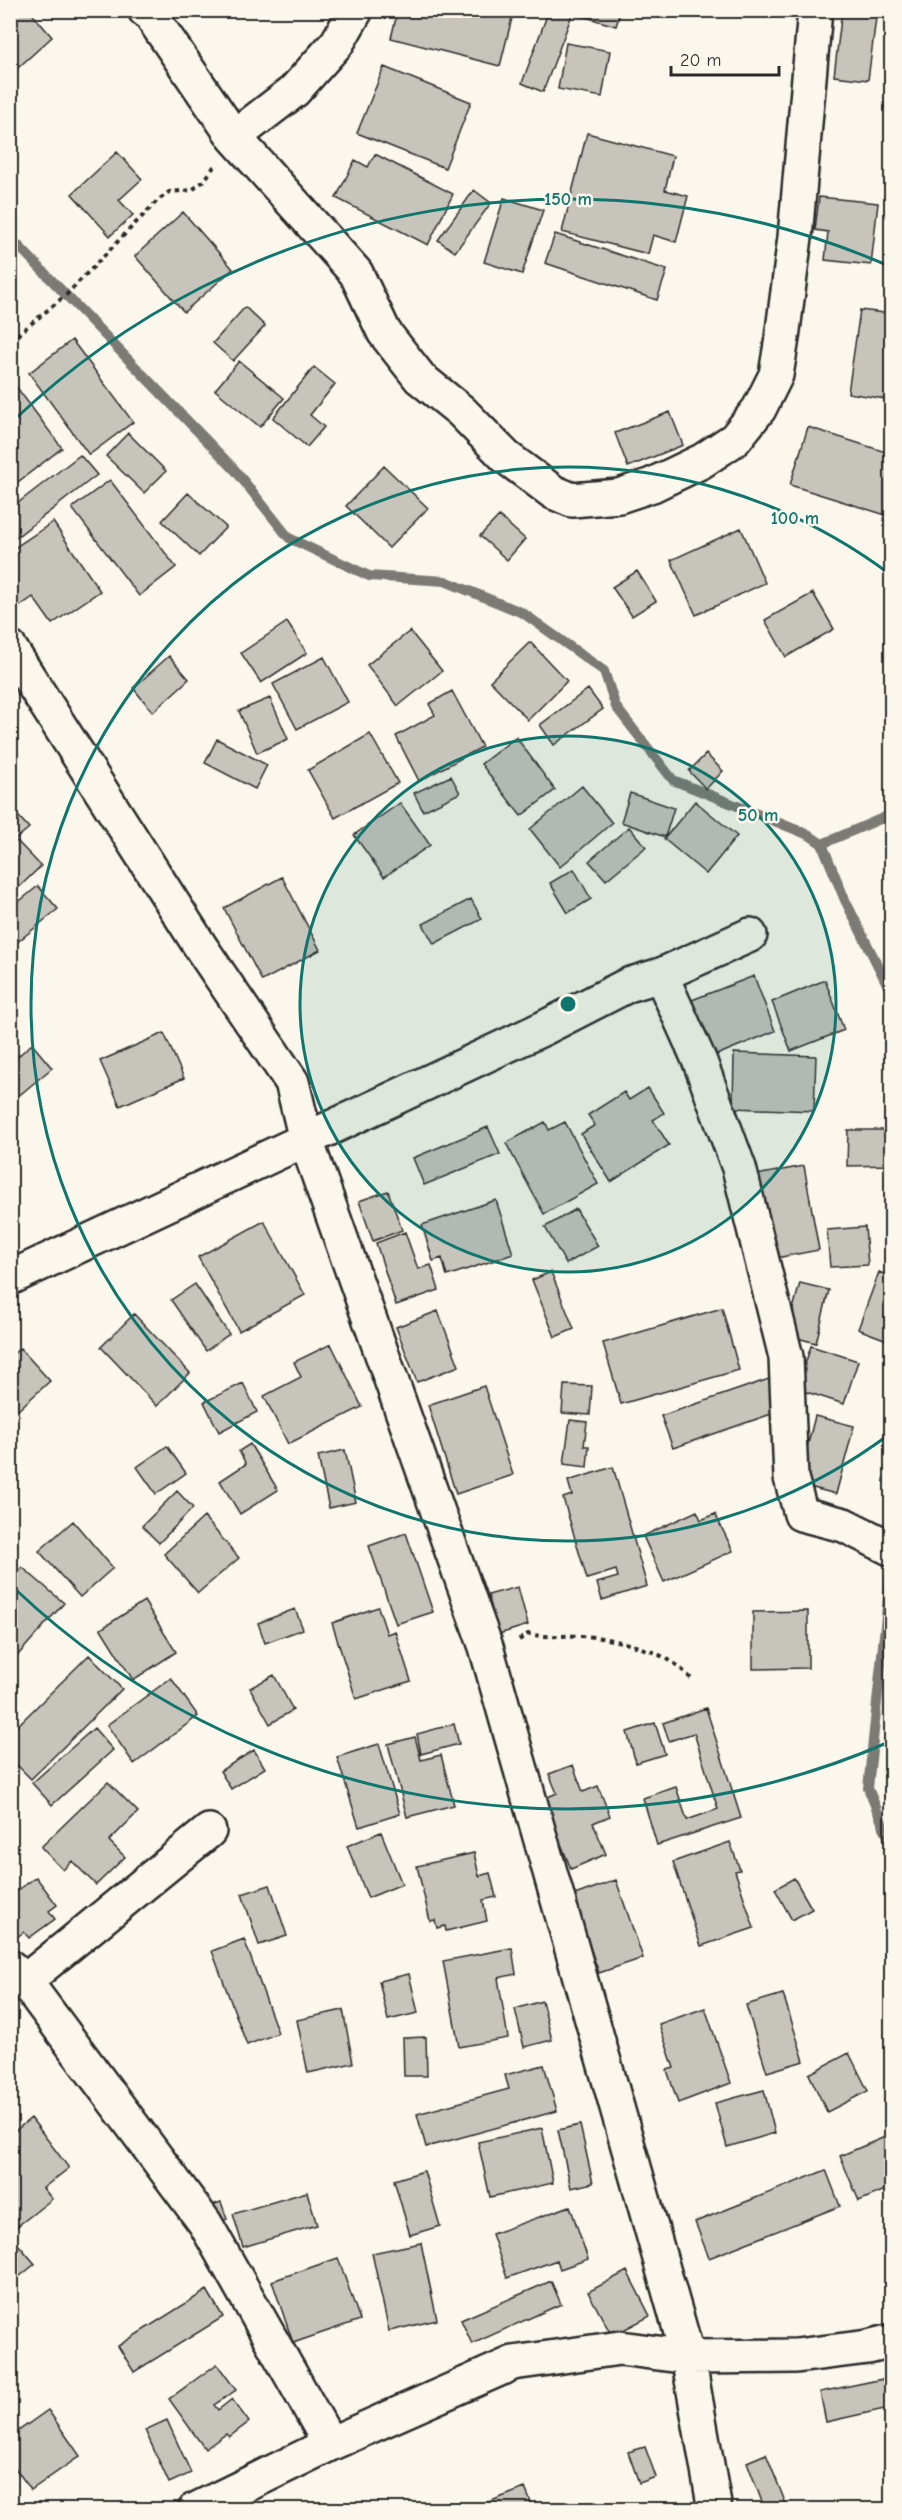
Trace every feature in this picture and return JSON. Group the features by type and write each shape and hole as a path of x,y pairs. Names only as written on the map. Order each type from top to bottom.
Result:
{"street":[{"path":"145,10 234,137 356,273 384,332 420,378 461,411 506,457 553,492 572,500 619,496 652,485 702,461 735,439 759,409 776,375 795,237 815,10"},
{"path":"234,137 294,91 337,43 356,10"},
{"path":"13,655 202,949 292,1082 306,1140 486,1647 688,2357 715,2510"},
{"path":"10,1278 544,1028 628,985 661,975 750,935"},
{"path":"661,975 700,1062 739,1168 786,1357 791,1478 801,1514 844,1525 891,1549"},
{"path":"209,1831 18,1974 206,2223 330,2444"},
{"path":"195,2510 330,2444 513,2364 620,2348 688,2357 796,2356 868,2347 891,2341"}],"path":[{"path":"10,341 66,295 157,201 169,192 192,190 204,182 234,137"},
{"path":"486,1647 518,1641 528,1634 541,1637 581,1635 600,1638 657,1653 673,1662 693,1680"}],"building":[{"path":"10,10 29,10 52,37 10,75"},
{"path":"398,10 514,10 500,66 391,38"},
{"path":"549,10 573,12 543,92 522,83"},
{"path":"574,10 621,10 616,26 575,14"},
{"path":"648,10 677,10 676,17"},
{"path":"842,10 877,10 868,80 834,76"},
{"path":"566,43 610,51 602,97 558,89"},
{"path":"384,67 471,102 445,168 357,133"},
{"path":"888,73 892,73 892,109 885,108"},
{"path":"587,133 673,156 665,190 688,196 676,242 653,235 648,254 562,232"},
{"path":"117,152 142,179 119,200 133,215 110,236 72,194"},
{"path":"375,154 453,194 428,245 336,198 355,160 368,167"},
{"path":"474,190 491,203 455,252 438,240"},
{"path":"819,197 878,203 871,265 825,260 828,232 815,230"},
{"path":"504,198 543,210 522,274 484,262"},
{"path":"183,212 233,269 184,312 135,256"},
{"path":"555,234 667,270 657,300 545,263"},
{"path":"245,307 265,326 233,361 213,343"},
{"path":"860,310 892,314 892,400 848,393"},
{"path":"72,340 133,422 89,455 29,373"},
{"path":"239,361 284,398 260,427 215,390"},
{"path":"314,367 335,384 310,415 324,427 307,447 273,418"},
{"path":"12,381 62,448 10,488 10,382"},
{"path":"670,412 683,445 628,467 615,433"},
{"path":"808,427 892,454 892,517 790,485"},
{"path":"128,433 166,471 144,493 106,456"},
{"path":"80,455 97,475 10,542 10,509"},
{"path":"384,466 428,508 389,548 346,506"},
{"path":"110,480 176,567 139,596 72,508"},
{"path":"188,493 226,527 199,556 162,521"},
{"path":"499,516 525,539 507,560 480,536"},
{"path":"53,522 100,591 52,624 33,597 10,613 10,551"},
{"path":"741,528 765,583 696,615 671,560"},
{"path":"637,571 656,601 632,616 612,587"},
{"path":"813,593 834,629 786,657 765,620"},
{"path":"287,622 307,653 261,683 241,653"},
{"path":"410,631 442,671 398,706 367,665"},
{"path":"530,642 567,681 528,720 490,681"},
{"path":"169,656 189,679 153,712 133,688"},
{"path":"324,657 348,702 297,729 273,684"},
{"path":"588,689 603,709 554,745 540,725"},
{"path":"452,691 482,747 419,781 396,736 435,715 429,704"},
{"path":"270,698 288,739 257,753 239,711"},
{"path":"370,734 398,783 335,818 308,770"},
{"path":"516,737 555,790 521,816 481,764"},
{"path":"217,739 267,765 255,789 205,763"},
{"path":"706,754 723,771 706,789 689,771"},
{"path":"451,776 460,793 423,811 414,793"},
{"path":"582,786 612,823 560,867 530,829"},
{"path":"630,793 674,808 665,837 621,822"},
{"path":"695,801 737,836 706,874 664,839"},
{"path":"400,803 430,845 384,877 354,835"},
{"path":"10,807 29,828 10,844"},
{"path":"629,827 646,847 606,880 589,861"},
{"path":"17,841 41,866 10,896 10,847"},
{"path":"574,869 591,899 568,913 550,883"},
{"path":"282,877 320,950 262,981 224,908"},
{"path":"38,886 58,909 15,944 10,938 10,909"},
{"path":"471,899 482,919 434,944 423,924"},
{"path":"754,976 775,1031 714,1056 692,1000"},
{"path":"825,980 844,1030 791,1051 772,1002"},
{"path":"164,1033 184,1078 120,1106 100,1061"},
{"path":"32,1044 52,1068 10,1103 10,1063"},
{"path":"734,1053 816,1056 814,1111 733,1108"},
{"path":"648,1088 664,1113 653,1120 669,1145 611,1182 581,1134 595,1125 588,1115 624,1092 629,1100"},
{"path":"545,1122 549,1130 565,1122 598,1184 544,1214 506,1143"},
{"path":"488,1127 500,1154 424,1185 413,1158"},
{"path":"848,1130 892,1130 892,1165 847,1166"},
{"path":"804,1166 819,1250 765,1260 751,1176"},
{"path":"388,1191 402,1230 373,1241 359,1201"},
{"path":"496,1200 513,1254 447,1276 442,1258 433,1261 422,1225"},
{"path":"576,1209 598,1246 566,1264 545,1227"},
{"path":"264,1221 305,1295 239,1331 198,1257"},
{"path":"865,1227 868,1265 830,1267 827,1230"},
{"path":"405,1232 418,1269 431,1265 439,1290 396,1305 376,1243"},
{"path":"551,1272 574,1329 555,1337 532,1280"},
{"path":"879,1272 892,1277 892,1328 887,1340 858,1329"},
{"path":"800,1283 829,1290 816,1343 786,1335"},
{"path":"195,1284 229,1334 206,1351 171,1300"},
{"path":"722,1308 739,1370 621,1404 603,1343"},
{"path":"438,1311 459,1366 417,1382 396,1327"},
{"path":"134,1314 190,1373 157,1406 101,1347"},
{"path":"331,1344 362,1407 288,1444 264,1396 301,1377 294,1362"},
{"path":"811,1346 858,1361 844,1404 797,1389"},
{"path":"20,1348 50,1381 17,1411 10,1403 10,1357"},
{"path":"769,1379 780,1411 673,1448 661,1416"},
{"path":"243,1383 257,1412 219,1432 204,1402"},
{"path":"564,1385 592,1386 590,1415 562,1413"},
{"path":"484,1386 513,1475 456,1494 428,1405"},
{"path":"815,1416 854,1426 836,1494 798,1484"},
{"path":"570,1420 587,1422 584,1446 589,1446 587,1467 564,1464"},
{"path":"250,1444 278,1490 240,1514 220,1481 246,1464 239,1451"},
{"path":"167,1446 186,1473 156,1494 137,1467"},
{"path":"345,1450 356,1502 329,1508 318,1456"},
{"path":"613,1467 647,1586 602,1600 597,1583 618,1577 616,1570 587,1579 563,1498 572,1495 568,1481"},
{"path":"177,1491 193,1508 159,1543 142,1526"},
{"path":"697,1511 701,1520 715,1514 733,1551 664,1582 643,1536"},
{"path":"204,1517 239,1558 198,1593 164,1554"},
{"path":"73,1521 113,1568 80,1597 39,1551"},
{"path":"406,1533 433,1612 396,1624 369,1546"},
{"path":"22,1567 64,1603 10,1664 10,1580"},
{"path":"518,1587 528,1625 499,1634 488,1595"},
{"path":"144,1601 176,1652 133,1680 101,1629"},
{"path":"378,1607 387,1634 395,1631 411,1681 356,1699 332,1623"},
{"path":"295,1609 303,1629 265,1643 258,1623"},
{"path":"808,1611 808,1668 753,1669 753,1612"},
{"path":"89,1655 122,1689 31,1779 10,1758 10,1733"},
{"path":"274,1675 293,1710 270,1724 250,1688"},
{"path":"171,1678 198,1716 134,1764 107,1725"},
{"path":"706,1708 741,1818 657,1845 643,1798 676,1787 687,1820 718,1809 694,1733 669,1741 663,1723"},
{"path":"655,1723 665,1754 636,1763 627,1732"},
{"path":"454,1724 459,1744 421,1754 417,1734"},
{"path":"94,1728 113,1750 52,1805 32,1783"},
{"path":"415,1737 421,1760 441,1755 454,1805 407,1817 388,1744"},
{"path":"379,1744 400,1814 359,1827 337,1757"},
{"path":"254,1750 265,1768 231,1789 220,1771"},
{"path":"573,1765 583,1792 598,1786 610,1816 593,1823 606,1854 571,1869 543,1799 557,1793 549,1774"},
{"path":"108,1782 138,1812 109,1841 125,1857 96,1885 72,1861 63,1870 41,1847"},
{"path":"381,1832 402,1884 368,1898 347,1846"},
{"path":"730,1842 740,1870 735,1871 754,1928 701,1946 673,1862"},
{"path":"474,1853 479,1876 490,1873 496,1897 483,1900 487,1921 446,1931 445,1926 437,1928 435,1920 430,1921 417,1866"},
{"path":"36,1877 57,1905 49,1911 55,1919 29,1938 24,1932 10,1942 10,1896"},
{"path":"794,1878 812,1909 792,1920 775,1889"},
{"path":"616,1880 643,1958 599,1973 572,1896"},
{"path":"270,1885 287,1936 259,1945 242,1894"},
{"path":"244,1939 278,2033 247,2045 212,1951"},
{"path":"512,1948 516,1974 498,1978 508,2038 459,2047 443,1961"},
{"path":"409,1974 418,2013 388,2020 379,1981"},
{"path":"783,1994 804,2061 767,2072 746,2005"},
{"path":"542,2001 552,2040 524,2047 515,2009"},
{"path":"705,2008 731,2083 678,2103 667,2070 674,2068 659,2024"},
{"path":"343,2010 353,2063 308,2073 297,2020"},
{"path":"426,2037 427,2076 404,2076 403,2038"},
{"path":"849,2053 868,2091 827,2112 809,2074"},
{"path":"544,2065 557,2111 426,2147 417,2114 509,2089 505,2075"},
{"path":"764,2090 775,2133 727,2147 715,2103"},
{"path":"31,2118 69,2168 43,2188 52,2199 10,2232 10,2135"},
{"path":"580,2125 593,2183 571,2188 558,2130"},
{"path":"542,2128 553,2183 490,2197 478,2142"},
{"path":"892,2134 892,2187 859,2201 840,2156"},
{"path":"826,2170 840,2206 709,2258 695,2222"},
{"path":"424,2171 440,2226 410,2235 394,2180"},
{"path":"307,2192 317,2225 243,2247 233,2214"},
{"path":"221,2202 227,2219 213,2224 207,2207"},
{"path":"570,2206 588,2259 560,2269 557,2260 507,2278 492,2234"},
{"path":"421,2243 437,2320 389,2331 372,2253"},
{"path":"18,2244 35,2264 10,2284 10,2250"},
{"path":"338,2258 360,2320 293,2343 272,2281"},
{"path":"627,2271 650,2316 612,2336 588,2292"},
{"path":"551,2281 561,2304 472,2344 461,2320"},
{"path":"207,2290 223,2317 134,2372 118,2346"},
{"path":"217,2364 236,2390 214,2405 218,2410 232,2399 249,2422 229,2437 226,2434 205,2449 169,2399"},
{"path":"883,2379 889,2408 826,2422 820,2392"},
{"path":"48,2410 80,2456 31,2490 10,2461 10,2437"},
{"path":"167,2420 191,2473 169,2483 145,2430"},
{"path":"645,2447 656,2477 639,2483 628,2452"},
{"path":"766,2454 787,2510 765,2510 747,2462"},
{"path":"525,2488 534,2510 483,2510 481,2505"}],"waterway":[{"path":"10,237 235,470 289,538 369,576 445,581 523,613 604,671 616,707 673,780 809,835 822,844 845,900 892,994"},
{"path":"822,844 892,814"},
{"path":"892,1559 868,1788 892,1847"}]}
